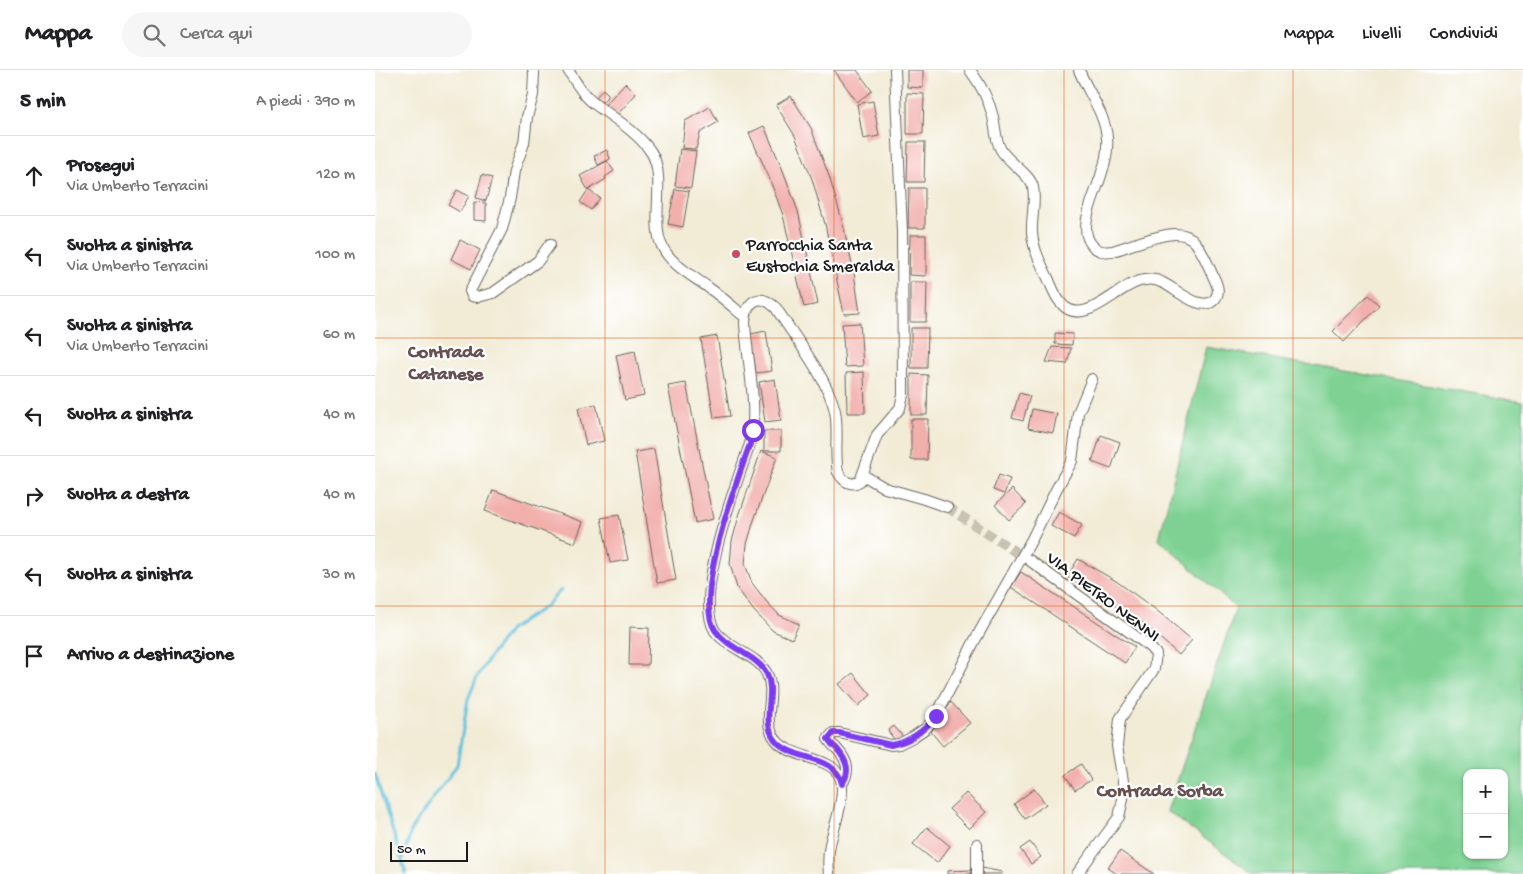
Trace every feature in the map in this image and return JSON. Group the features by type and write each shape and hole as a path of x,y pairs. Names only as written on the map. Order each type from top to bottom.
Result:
{"street":[{"path":"533,70 533,95 527,117 524,143 514,170 505,218 502,229 470,291 472,296 478,297 493,293 538,261 550,244"},
{"path":"568,70 590,100 643,142 653,154 657,171 660,244 665,253 676,264 745,317"},
{"path":"829,874 829,854 841,795 842,784 839,775 830,766 791,752 775,740 769,725 770,686 765,671 757,663 719,636 713,627 710,617 709,591 716,553 753,430 745,337 747,308 755,301 766,301 776,308 820,375 830,394 836,419 839,475 852,484 858,483 863,475 875,438 900,408 903,395 902,232 895,70"},
{"path":"970,70 987,98 994,119 999,147 1033,185 1032,226 1034,244 1057,298 1063,306 1076,311 1087,310 1099,305 1133,283 1146,280 1165,283 1195,302 1204,304 1211,302 1216,297 1217,286 1197,244 1188,237 1180,234 1169,234 1106,252 1095,248 1088,240 1085,230 1087,218 1104,165 1107,142 1101,114 1079,70"},
{"path":"842,784 847,776 847,767 828,739 833,733 891,745 899,744 926,728 936,716 975,640 1032,539 1069,468 1072,461 1078,413 1092,379"},
{"path":"863,475 885,488 947,507"},
{"name":"VIA PIETRO NENNI","path":"1029,560 1149,646 1156,654 1154,669 1120,718 1117,746 1123,780 1123,799 1119,817 1077,874"},
{"path":"977,844 977,874"}],"green space":[{"path":"1206,347 1523,402 1523,874 1253,874 1167,811 1236,608 1159,539"}],"building":[{"path":"834,70 857,70 872,91 857,102"},
{"path":"907,70 923,70 923,88 907,87"},
{"path":"625,83 636,94 616,116 605,105"},
{"path":"603,89 609,95 602,102 596,97"},
{"path":"907,93 924,94 923,134 907,134"},
{"path":"791,96 811,128 829,176 842,220 854,273 860,313 844,314 825,224 812,179 795,136 776,105"},
{"path":"873,101 879,136 863,139 857,104"},
{"path":"710,107 718,122 700,133 696,149 682,148 685,121"},
{"path":"764,126 798,211 818,304 804,307 783,215 749,133"},
{"path":"908,142 925,142 924,182 907,182"},
{"path":"680,149 696,151 691,188 675,186"},
{"path":"607,150 610,159 598,165 594,156"},
{"path":"607,161 614,171 605,177 606,179 588,190 580,176"},
{"path":"482,175 492,178 486,201 476,198"},
{"path":"909,188 925,188 925,228 908,228"},
{"path":"675,189 689,191 683,227 668,224"},
{"path":"457,190 469,196 460,212 448,205"},
{"path":"588,190 600,198 591,210 580,202"},
{"path":"474,202 486,203 486,221 474,220"},
{"path":"910,235 926,235 926,276 909,275"},
{"path":"460,240 480,250 471,269 451,259"},
{"path":"910,282 927,282 926,322 910,322"},
{"path":"1368,295 1379,305 1344,342 1333,331"},
{"path":"860,323 863,366 845,367 842,324"},
{"path":"911,328 928,328 927,368 911,368"},
{"path":"766,331 772,371 756,373 750,334"},
{"path":"1055,333 1073,334 1072,345 1055,344"},
{"path":"717,336 730,416 714,418 701,339"},
{"path":"1052,347 1071,348 1067,364 1046,362"},
{"path":"635,351 644,396 625,400 616,355"},
{"path":"864,372 865,413 847,413 846,373"},
{"path":"911,374 928,375 927,415 911,415"},
{"path":"775,379 781,420 765,422 759,382"},
{"path":"686,383 713,519 695,523 668,386"},
{"path":"1019,393 1030,396 1023,421 1012,418"},
{"path":"596,404 604,441 586,445 578,408"},
{"path":"1032,409 1057,414 1053,433 1028,428"},
{"path":"911,419 928,419 927,460 911,460"},
{"path":"764,431 781,431 781,451 764,451"},
{"path":"1101,435 1120,442 1111,469 1092,462"},
{"path":"654,449 676,580 657,583 635,452"},
{"path":"761,451 777,457 754,520 747,544 745,564 752,583 766,601 779,615 799,624 792,639 773,631 754,611 737,588 730,564 732,541"},
{"path":"999,475 1010,479 1004,494 993,490"},
{"path":"1012,489 1026,504 1009,520 995,505"},
{"path":"493,490 583,522 575,543 485,511"},
{"path":"1059,512 1082,525 1074,538 1051,526"},
{"path":"619,515 628,560 610,563 601,518"},
{"path":"1078,559 1116,581 1155,609 1192,640 1179,655 1143,623 1067,577"},
{"path":"1021,572 1135,647 1125,663 1011,587"},
{"path":"630,627 649,628 648,665 629,665"},
{"path":"853,673 871,695 858,706 839,684"},
{"path":"951,702 970,723 943,746 931,732"},
{"path":"894,726 904,738 897,743 888,731"},
{"path":"1081,764 1091,780 1075,790 1065,775"},
{"path":"1034,789 1046,804 1025,819 1014,804"},
{"path":"966,793 986,812 969,829 949,809"},
{"path":"927,827 950,846 937,863 913,844"},
{"path":"1030,842 1041,857 1031,864 1020,849"},
{"path":"1120,851 1154,874 1117,874 1108,868"},
{"path":"982,868 1002,872 1002,874 982,874"},
{"path":"971,870 971,874 947,874 947,871"}],"waterway":[{"path":"402,861 412,828 457,765 468,699 478,675 510,630 546,606 561,590"},
{"path":"375,774 406,874"}],"tunnel":[{"path":"947,507 1028,560"}],"place":[{"name":"Parrocchia Santa Eustochia Smeralda","path":"736,254"}],"district":[{"name":"Contrada Catanese","path":"446,361"},
{"name":"Contrada Sorba","path":"1160,789"}],"route":[{"path":"753,430 718,544 710,581 709,609 711,622 719,636 762,667 768,676 770,686 768,719 770,731 775,740 791,752 830,766 839,775 842,784 847,776 847,767 836,748 828,739 833,733 891,745 899,744 926,728 936,716"}]}
